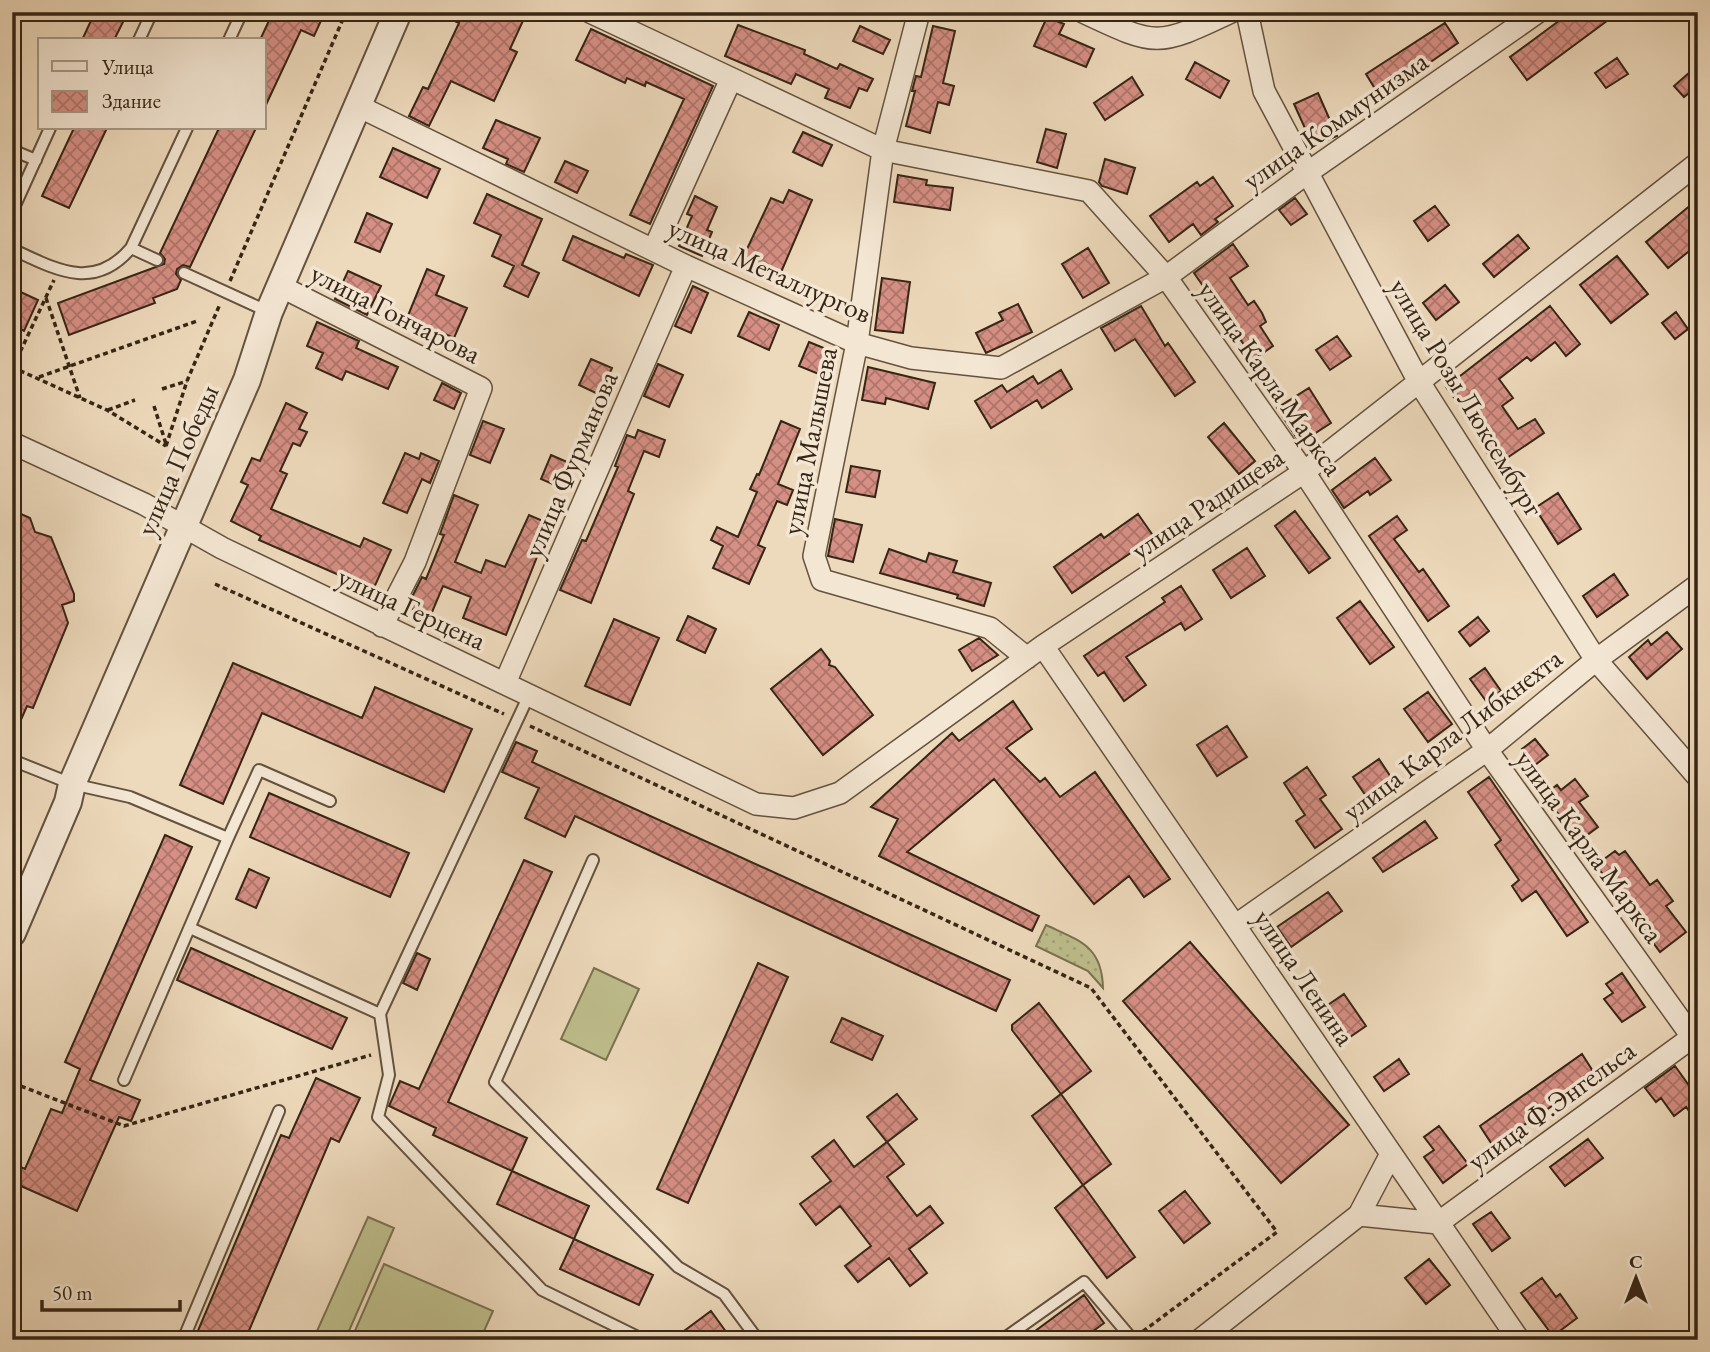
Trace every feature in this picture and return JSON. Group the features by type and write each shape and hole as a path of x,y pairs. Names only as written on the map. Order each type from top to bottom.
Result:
{"street":[{"name":"улица Победы","path":"12,933 20,891 72,784 247,380 269,312 398,12"},
{"name":"улица Карла Маркса","path":"590,12 883,150 1089,191 1166,276 1304,472 1488,750 1696,1038"},
{"name":"улица Малышева","path":"919,12 883,150 857,343 814,556 822,580 989,628 1035,652"},
{"path":"1083,12 1122,31 1156,41 1177,37 1231,12"},
{"name":"улица Розы Люксембург","path":"1247,12 1264,91 1419,382 1596,660 1698,778"},
{"name":"улица Коммунизма","path":"1166,276 1307,173 1538,12"},
{"path":"654,249 731,79"},
{"name":"улица Металлургов","path":"358,106 686,266 857,343 911,358 1001,368 1166,276"},
{"name":"улица Радищева","path":"794,808 840,793 1035,652 1304,472 1698,163"},
{"name":"улица Фурманова","path":"505,683 686,266"},
{"name":"улица Гончарова","path":"280,286 481,388 415,562 383,626"},
{"name":"улица Герцена","path":"12,443 144,504 222,548 756,804 794,808"},
{"name":"улица Карла Либкнехта","path":"1236,925 1488,750 1596,660 1698,585"},
{"name":"улица Ленина","path":"1035,652 1236,925 1519,1340"},
{"name":"улица Ф.Энгельса","path":"1438,1223 1696,1038"},
{"path":"1199,1340 1359,1215 1391,1154"},
{"path":"1359,1215 1438,1223"}],"lane":[{"path":"142,38 152,12"},
{"path":"230,38 242,12"},
{"path":"12,212 49,130"},
{"path":"12,249 58,271 74,274 98,271 116,263 131,247 186,130"},
{"path":"12,150 36,160"},
{"path":"131,247 157,260"},
{"path":"184,272 269,312"},
{"path":"529,695 380,1014 389,1075 378,1117 542,1290 644,1340"},
{"path":"12,760 72,784 130,797 228,838"},
{"path":"124,1080 259,770 330,801"},
{"path":"593,860 495,1082 678,1267 724,1294 758,1340"},
{"path":"190,928 380,1014"},
{"path":"183,1340 279,1111"},
{"path":"1002,1340 1084,1282 1132,1340"}],"path":[{"path":"166,446 187,381 346,12"},
{"path":"58,271 13,367 107,410 166,446"},
{"path":"46,298 80,398"},
{"path":"37,378 197,321"},
{"path":"162,389 187,381"},
{"path":"107,410 135,400"},
{"path":"154,406 166,446"},
{"path":"215,584 1091,988 1277,1232 1132,1340"},
{"path":"13,1083 124,1126 385,1051"}],"green space":[{"path":"1046,925 1087,947 1098,963 1103,988 1088,971 1036,946"},
{"path":"594,968 639,989 606,1060 561,1039"},
{"path":"368,1217 394,1228 345,1340 313,1340"},
{"path":"384,1264 493,1311 480,1340 351,1340"}],"building":[{"path":"95,12 128,12 115,38 83,38"},
{"path":"273,12 325,12 314,36 301,30 266,105 266,38 261,38"},
{"path":"435,12 527,12 510,49 517,52 494,101 451,81 429,126 409,116 423,87 428,89 459,23"},
{"path":"1571,12 1619,12 1527,80 1510,57"},
{"path":"1047,17 1064,24 1059,34 1094,49 1086,67 1034,46"},
{"path":"1445,23 1458,43 1380,97 1366,74"},
{"path":"738,25 805,50 804,54 837,69 840,64 873,79 867,91 859,88 850,108 825,98 829,89 796,74 791,84 725,56"},
{"path":"860,26 890,40 883,54 853,41"},
{"path":"933,26 955,31 943,83 954,86 949,105 938,102 930,133 906,126 916,76 921,77"},
{"path":"591,29 713,86 650,224 630,215 684,99 646,82 645,86 627,78 625,83 576,60"},
{"path":"1617,58 1628,74 1606,88 1595,73"},
{"path":"1195,62 1229,81 1220,98 1186,79"},
{"path":"1698,65 1698,85 1684,97 1674,86"},
{"path":"1132,77 1143,95 1105,120 1094,103"},
{"path":"1318,93 1337,136 1313,146 1294,104"},
{"path":"496,120 540,138 524,172 506,164 508,159 483,148"},
{"path":"1046,129 1066,134 1057,168 1037,162"},
{"path":"73,130 106,130 69,208 42,196"},
{"path":"218,130 255,130 190,267 183,265 177,269 176,274 181,280 177,289 153,298 155,303 69,335 58,303 164,264 165,259 160,253"},
{"path":"803,132 832,145 822,166 793,152"},
{"path":"393,148 440,169 427,198 380,177"},
{"path":"1105,159 1135,168 1127,194 1102,186 1099,182"},
{"path":"565,161 588,171 577,193 555,182"},
{"path":"898,175 927,180 926,185 953,188 950,210 894,202"},
{"path":"1213,177 1233,206 1215,219 1218,222 1201,235 1193,224 1169,242 1150,216 1197,182 1200,186"},
{"path":"789,190 812,200 776,284 739,266 771,198 783,203"},
{"path":"487,194 542,219 522,265 539,273 528,297 504,286 514,266 492,256 501,235 474,223"},
{"path":"695,196 717,207 707,230 712,232 702,256 679,246 692,216 687,214"},
{"path":"1295,198 1307,214 1291,225 1279,210"},
{"path":"1698,199 1698,244 1668,268 1646,242"},
{"path":"1435,206 1449,225 1428,241 1414,221"},
{"path":"367,213 392,224 380,252 355,242"},
{"path":"1518,235 1529,248 1494,277 1483,264"},
{"path":"573,236 624,258 626,254 653,265 639,296 563,260"},
{"path":"1233,244 1248,266 1230,278 1248,305 1254,301 1262,313 1266,322 1260,326 1273,346 1254,359 1194,273"},
{"path":"1088,248 1109,283 1083,298 1062,264"},
{"path":"1617,256 1648,294 1611,323 1580,285"},
{"path":"427,269 444,276 436,295 467,308 454,338 407,318"},
{"path":"348,271 381,286 367,315 335,299"},
{"path":"882,278 910,282 903,333 875,330"},
{"path":"1445,285 1459,302 1436,320 1423,303"},
{"path":"693,286 708,293 691,333 675,326"},
{"path":"12,288 38,300 24,331 12,325"},
{"path":"1018,304 1032,332 986,353 976,333 1003,320 999,313"},
{"path":"1141,306 1165,346 1168,343 1195,382 1175,396 1135,339 1115,351 1101,328"},
{"path":"1550,306 1580,344 1566,356 1555,342 1531,361 1527,357 1499,379 1513,398 1502,406 1518,429 1535,419 1544,433 1495,466 1483,446 1488,443 1446,387"},
{"path":"749,312 779,325 769,350 738,336"},
{"path":"1676,312 1688,329 1675,339 1662,323"},
{"path":"317,322 359,341 356,348 398,367 388,389 346,371 342,380 316,368 323,353 307,346"},
{"path":"1337,336 1351,356 1330,370 1316,350"},
{"path":"809,342 836,353 826,377 799,366"},
{"path":"591,359 612,368 600,395 579,385"},
{"path":"658,364 683,375 669,407 644,396"},
{"path":"868,367 935,383 928,409 886,398 885,404 862,400"},
{"path":"1061,370 1072,389 1042,408 1037,400 991,428 975,401 1002,385 1007,392 1033,376 1038,384"},
{"path":"442,383 461,393 454,409 434,400"},
{"path":"1309,388 1331,423 1300,443 1277,408"},
{"path":"286,403 307,413 299,429 307,432 300,446 293,443 280,471 287,474 271,509 360,547 364,538 391,550 373,590 259,540 261,536 231,521 248,485 241,482 252,458 260,461"},
{"path":"483,421 504,429 490,463 470,455"},
{"path":"781,421 800,429 778,484 793,490 787,505 777,501 758,545 765,548 749,584 713,568 723,546 711,540 717,527 738,537 757,492 750,489 757,474 759,475"},
{"path":"1224,423 1255,461 1239,474 1208,437"},
{"path":"638,430 665,440 659,457 644,451 628,491 634,494 591,603 560,590 582,540 586,541 618,467 615,466 627,435 635,438"},
{"path":"405,453 419,459 421,453 439,461 430,483 422,479 407,513 383,503"},
{"path":"551,455 574,465 564,489 541,479"},
{"path":"1375,458 1391,480 1370,495 1368,491 1344,508 1332,490"},
{"path":"851,466 880,471 875,497 846,492"},
{"path":"1558,493 1581,529 1558,544 1535,508"},
{"path":"454,495 478,505 455,562 481,573 486,560 505,567 529,515 550,524 506,635 463,618 471,597 443,586 430,617 407,607 422,577 426,579 444,535 440,534"},
{"path":"12,510 30,518 35,532 51,537 74,594 74,601 62,605 68,623 33,708 27,706 12,740 12,648 21,627 12,602"},
{"path":"1295,511 1330,558 1309,573 1275,526"},
{"path":"1138,514 1154,537 1072,593 1054,567 1101,534 1104,538"},
{"path":"1397,516 1407,530 1394,539 1419,572 1423,569 1449,606 1428,621 1369,536"},
{"path":"835,519 862,525 853,562 828,556"},
{"path":"1247,548 1265,576 1231,598 1213,570"},
{"path":"889,549 926,562 929,553 957,561 953,572 991,583 984,606 957,598 958,595 880,573"},
{"path":"1614,574 1628,595 1597,617 1583,596"},
{"path":"1181,586 1202,619 1185,630 1181,623 1126,657 1146,685 1124,701 1104,672 1098,676 1084,656 1165,602 1162,598"},
{"path":"1360,601 1394,647 1370,664 1337,618"},
{"path":"688,616 716,629 705,653 677,640"},
{"path":"1478,617 1489,631 1470,646 1459,632"},
{"path":"614,619 659,638 630,705 585,686"},
{"path":"1667,632 1682,649 1647,679 1629,657 1648,640 1651,645"},
{"path":"979,638 998,655 972,671 959,650"},
{"path":"821,649 830,661 829,665 835,667 873,715 823,755 771,689"},
{"path":"233,663 362,718 375,687 472,729 444,792 262,713 223,804 180,785"},
{"path":"1485,668 1501,691 1486,701 1470,679"},
{"path":"1428,692 1452,724 1428,742 1404,709"},
{"path":"1013,701 1032,729 1006,748 1040,782 1045,778 1060,797 1095,772 1170,879 1144,897 1129,876 1094,904 994,779 907,852 1039,916 1032,931 879,856 898,819 871,807 952,733 959,741"},
{"path":"1227,726 1247,757 1217,776 1197,745"},
{"path":"1535,739 1548,755 1535,765 1522,749"},
{"path":"516,742 537,751 532,762 1010,980 996,1011 575,816 565,837 525,818 539,788 502,772"},
{"path":"1379,759 1398,788 1372,805 1353,777"},
{"path":"1307,767 1326,795 1320,799 1342,829 1315,848 1296,821 1305,815 1284,783"},
{"path":"1489,777 1588,922 1567,936 1536,891 1522,901 1512,886 1519,880 1495,845 1501,840 1468,792"},
{"path":"1575,779 1588,796 1579,802 1598,827 1579,841 1544,795 1557,785 1561,790"},
{"path":"269,793 409,853 390,897 250,837"},
{"path":"1425,821 1437,838 1383,872 1373,858"},
{"path":"165,835 192,847 90,1080 140,1100 131,1121 119,1117 77,1211 12,1182 12,1163 25,1169 51,1109 62,1113 80,1069 65,1062"},
{"path":"1615,851 1619,855 1625,851 1650,885 1657,880 1673,901 1666,906 1686,932 1660,952 1596,865"},
{"path":"524,860 552,872 448,1102 527,1138 512,1171 433,1135 436,1128 389,1106 400,1081 419,1089"},
{"path":"249,869 269,878 256,908 236,899"},
{"path":"1328,892 1342,911 1291,947 1277,927"},
{"path":"1190,942 1349,1125 1281,1183 1123,1001"},
{"path":"191,948 347,1018 332,1049 177,980"},
{"path":"417,953 430,959 417,990 403,983"},
{"path":"758,963 788,977 688,1203 657,1189"},
{"path":"1622,973 1645,1007 1622,1022 1604,999 1613,993 1606,984"},
{"path":"1344,994 1366,1026 1347,1039 1325,1007"},
{"path":"1039,1003 1091,1071 1061,1094 1012,1030 1012,1025"},
{"path":"842,1018 883,1036 872,1060 831,1042"},
{"path":"1582,1054 1596,1076 1493,1146 1480,1126"},
{"path":"1399,1059 1409,1074 1384,1091 1374,1077"},
{"path":"1675,1066 1698,1098 1698,1123 1686,1107 1674,1116 1661,1098 1656,1102 1645,1088"},
{"path":"316,1078 360,1098 339,1142 331,1138 245,1340 194,1340 281,1135 289,1138"},
{"path":"897,1094 917,1119 887,1142 867,1117"},
{"path":"1061,1094 1111,1164 1083,1185 1032,1116"},
{"path":"1439,1126 1468,1164 1443,1183 1424,1157 1434,1150 1424,1137"},
{"path":"1588,1139 1603,1158 1565,1186 1550,1167"},
{"path":"834,1140 854,1167 887,1142 904,1164 887,1177 917,1216 930,1206 943,1223 909,1249 927,1273 910,1286 889,1258 858,1282 845,1266 871,1246 840,1206 816,1225 800,1204 831,1181 812,1157"},
{"path":"512,1171 589,1206 574,1239 497,1204"},
{"path":"1083,1185 1135,1257 1107,1278 1055,1208"},
{"path":"1185,1191 1210,1223 1184,1243 1159,1211"},
{"path":"1491,1212 1510,1238 1492,1251 1473,1224"},
{"path":"574,1239 653,1275 639,1305 560,1269"},
{"path":"1429,1259 1450,1285 1426,1304 1405,1278"},
{"path":"1542,1278 1556,1297 1560,1294 1577,1318 1553,1336 1521,1293"},
{"path":"1084,1295 1104,1323 1081,1340 1023,1340"},
{"path":"711,1311 732,1340 691,1340 684,1331"}]}
